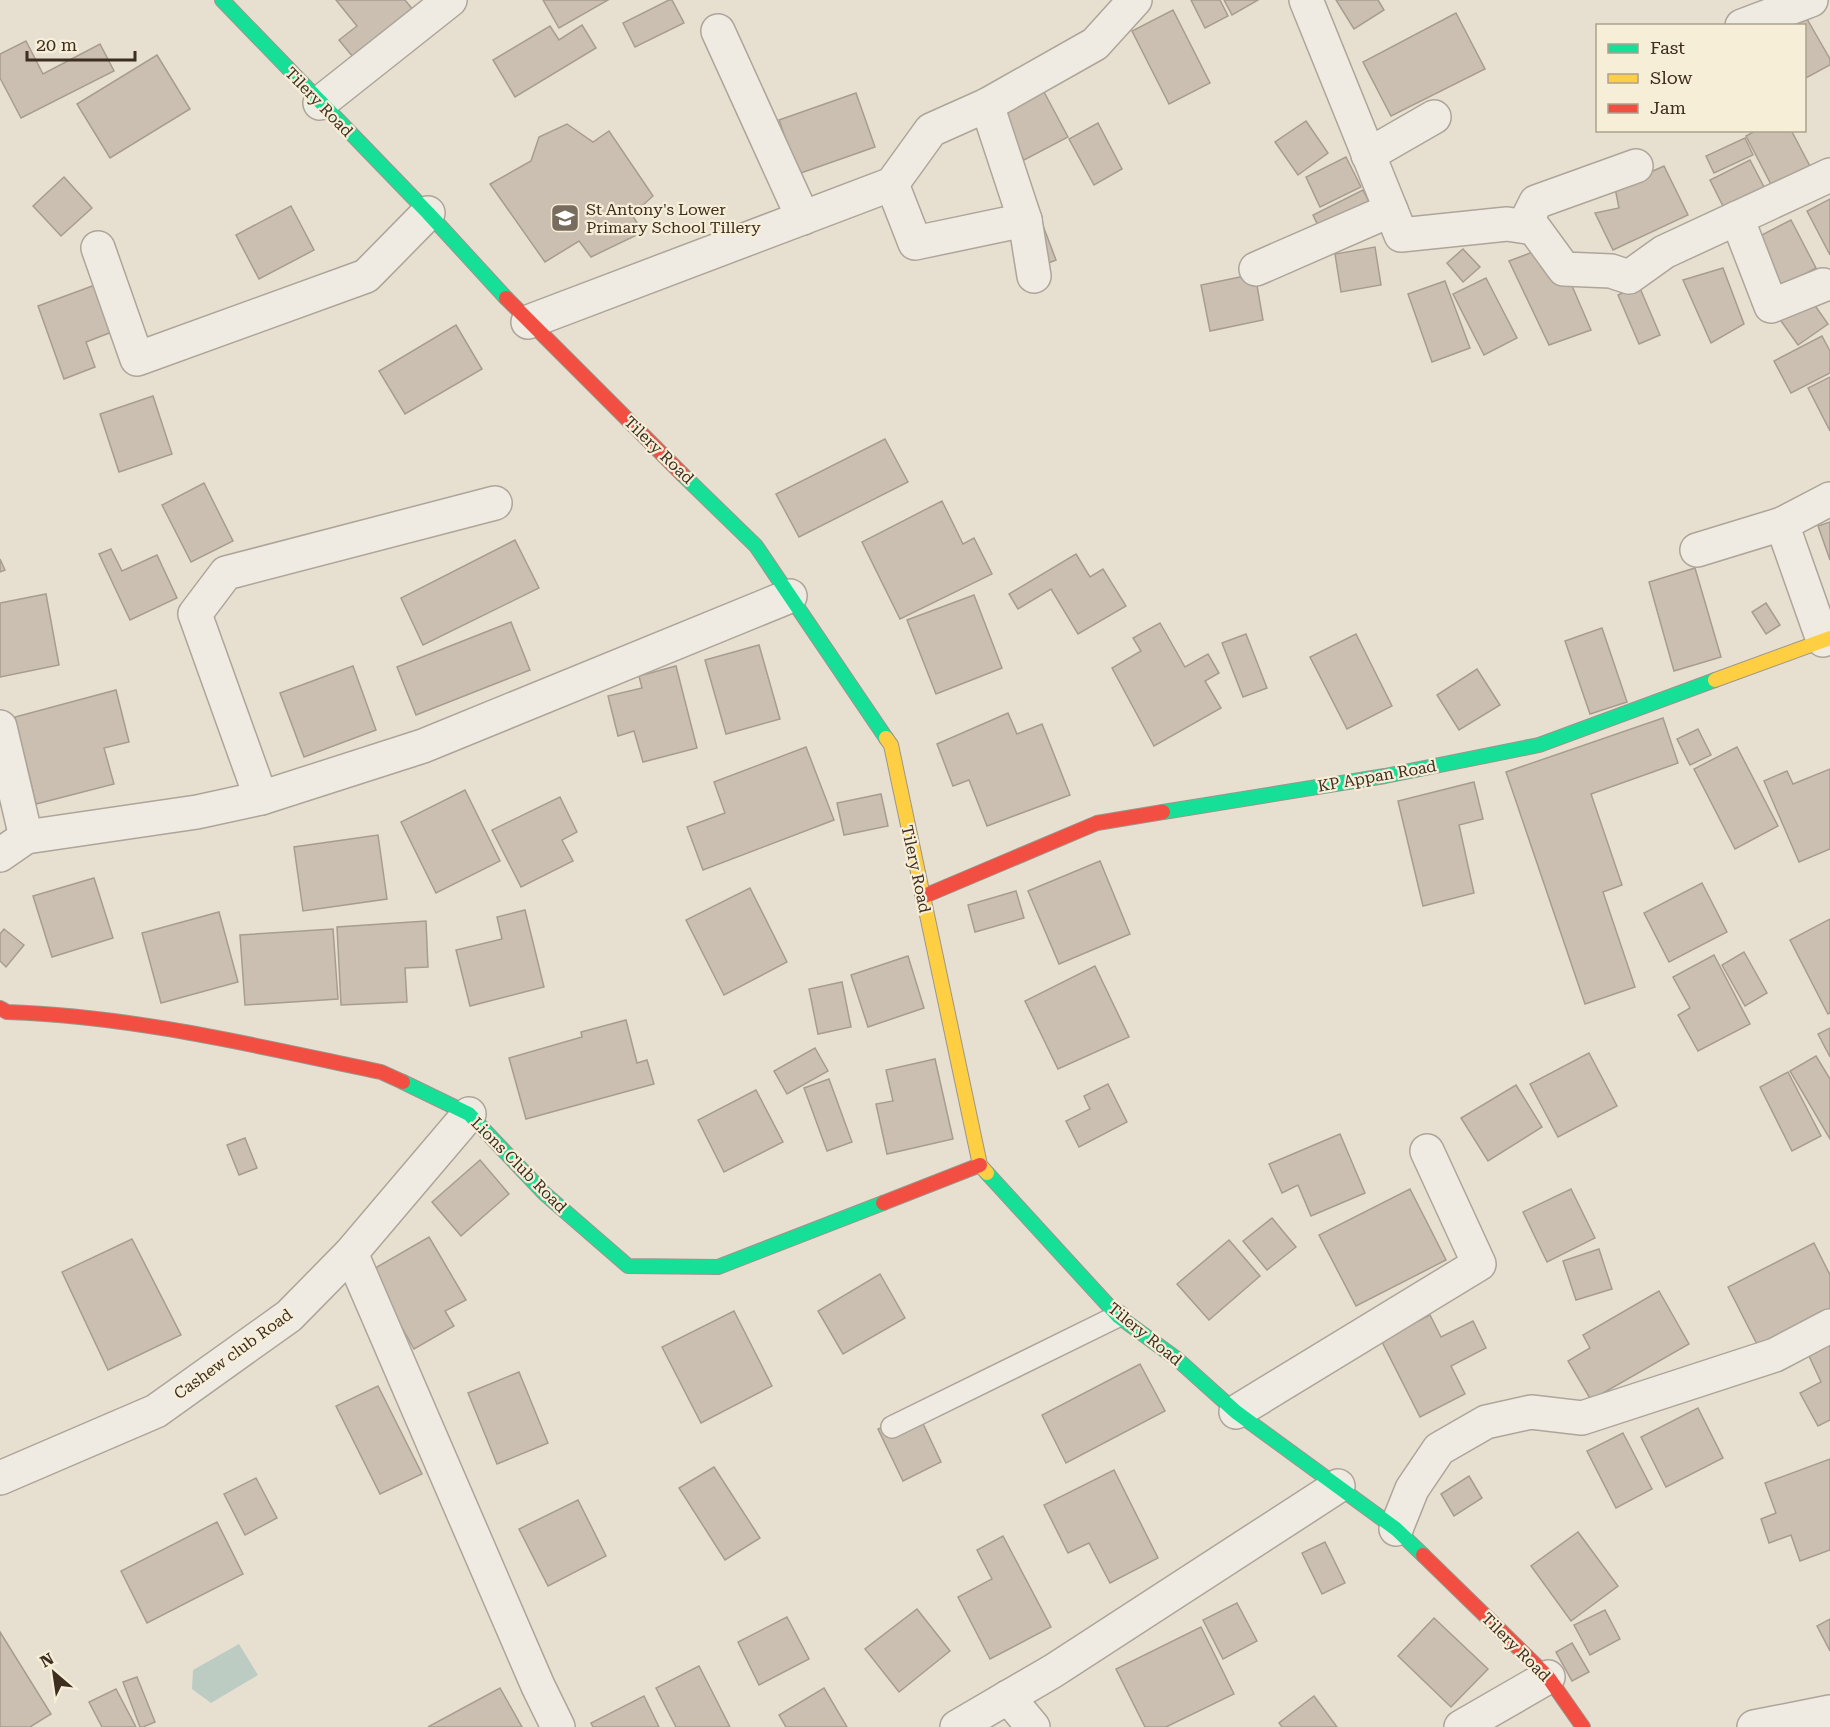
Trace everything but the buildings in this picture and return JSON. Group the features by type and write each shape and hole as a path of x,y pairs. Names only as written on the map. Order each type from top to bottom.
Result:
{"street":[{"path":"320,104 450,0"},
{"path":"528,322 891,184 931,130 987,105 1095,44 1135,0"},
{"path":"1306,0 1401,235 1507,224 1524,226 1534,228 1564,269 1611,271 1629,278 1664,252 1830,175"},
{"path":"1747,24 1811,0"},
{"name":"Tilery Road","path":"236,4 320,104 428,213 528,322 756,546 891,745 980,1165 1118,1316 1177,1359 1236,1412 1396,1528 1548,1677 1582,1727"},
{"path":"718,31 803,218"},
{"path":"987,105 1025,220 1034,276"},
{"path":"1368,155 1434,117"},
{"path":"1524,226 1536,202 1636,166"},
{"path":"891,184 915,243 1025,220"},
{"path":"1256,269 1391,210"},
{"path":"98,248 137,359 366,276 428,213"},
{"path":"1737,218 1771,306 1823,285"},
{"path":"1697,550 1782,524 1830,499"},
{"path":"261,798 195,614 226,573 495,503"},
{"path":"1782,524 1826,639"},
{"path":"0,727 13,846 261,798 423,746 790,596"},
{"name":"KP Appan Road","path":"922,897 1097,823 1385,776 1539,745 1826,639"},
{"name":"Lions Club Road","path":"0,1008 7,1012 67,1014 207,1036 381,1072 469,1114 545,1194 628,1266 718,1267 980,1165"},
{"name":"Cashew club Road","path":"0,1478 156,1411 289,1316 351,1253 469,1114"},
{"path":"1236,1412 1479,1264 1427,1151"},
{"path":"351,1253 538,1686 558,1727"},
{"path":"1396,1528 1412,1489 1439,1449 1486,1422 1531,1412 1582,1418 1775,1355 1830,1326"},
{"path":"957,1727 1008,1697 1338,1486"},
{"path":"1461,1727 1548,1677"},
{"path":"1008,1697 1033,1727"},
{"path":"1754,1727 1830,1712"}],"lane":[{"path":"892,1427 1118,1316"}],"shaded area":[{"path":"239,1644 258,1675 211,1703 192,1689 193,1670"}],"traffic: fast":[{"path":"222,0 428,213 506,298"},
{"path":"683,475 756,546 886,738"},
{"path":"1163,812 1385,776 1539,745 1715,680"},
{"path":"403,1082 469,1114 545,1194 628,1266 718,1267 883,1203"},
{"path":"987,1173 1118,1316 1177,1359 1236,1412 1396,1529 1423,1555"}],"traffic: slow":[{"path":"1715,680 1830,638"},
{"path":"886,738 891,745 980,1165 987,1173"}],"traffic: jam":[{"path":"506,298 683,475"},
{"path":"922,897 1097,823 1163,812"},
{"path":"0,1008 7,1012 101,1019 195,1034 381,1072 403,1082"},
{"path":"883,1203 980,1165"},
{"path":"1423,1555 1548,1677 1583,1727"}],"place":[{"name":"St Antony's Lower Primary School Tillery","path":"565,218"}]}
